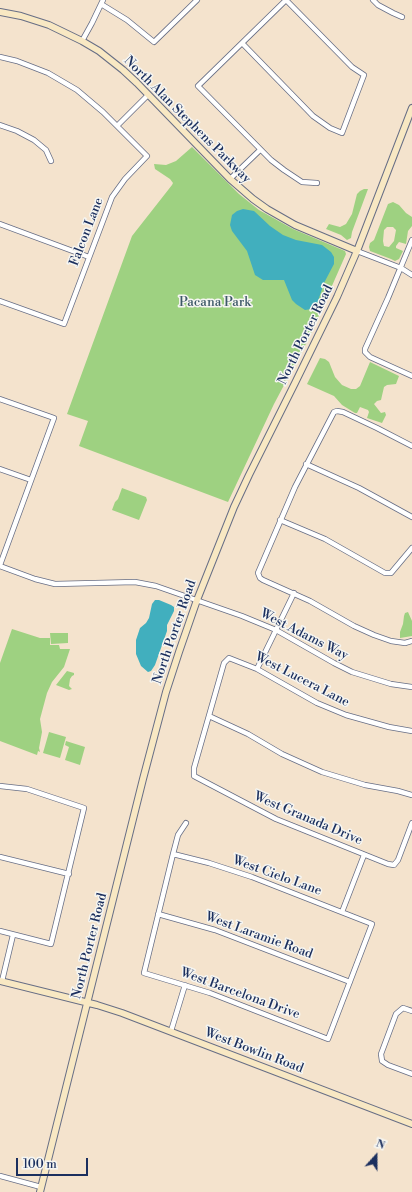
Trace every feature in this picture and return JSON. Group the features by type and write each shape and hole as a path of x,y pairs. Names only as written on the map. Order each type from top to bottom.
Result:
{"street":[{"path":"82,41 102,2 128,20 154,42 197,0"},
{"path":"242,43 313,116 330,128 342,132 364,75 352,67 286,0 242,43 198,86 260,150 284,170 302,182 318,183"},
{"path":"373,0 378,5 393,14 402,17"},
{"name":"North Alan Stephens Parkway","path":"0,12 38,22 64,32 99,51 123,70 230,179 253,200 295,225 357,251"},
{"path":"0,56 33,66 63,81 90,100 117,126 148,95"},
{"name":"North Porter Road","path":"40,1189 166,692 197,600 234,507 319,335 357,251 412,108"},
{"path":"0,125 17,131 34,140 46,150 51,161"},
{"name":"Falcon Lane","path":"0,301 64,324 112,196 117,188 147,156 117,126"},
{"path":"230,179 260,150"},
{"path":"0,224 89,257"},
{"path":"412,240 365,349 365,352 370,357 412,376"},
{"path":"357,251 400,268 412,275"},
{"path":"0,399 54,418 0,566"},
{"path":"412,446 358,418 343,412 337,411 332,415 306,464 280,520 259,569 258,575 263,580 294,593 354,626 374,635 391,641 405,643 412,641"},
{"path":"306,464 359,488 412,517"},
{"path":"0,469 31,480"},
{"path":"280,520 325,539 388,573 394,570 412,548"},
{"name":"West Adams Way","path":"0,566 34,579 55,584 144,583 156,586 276,630 352,672 391,684 412,687"},
{"path":"257,669 294,593"},
{"name":"West Lucera Lane","path":"209,716 224,662 229,658 257,669 317,703 346,715 383,726 412,730"},
{"path":"209,716 248,734 288,757 322,772 365,785 412,795"},
{"name":"West Granada Drive","path":"209,716 194,776 276,820 364,855 394,865 398,860 412,823"},
{"path":"0,786 27,789 84,808 51,944 0,931"},
{"path":"158,914 178,835 186,823"},
{"name":"West Cielo Lane","path":"173,854 209,863 252,877 372,924 350,982"},
{"path":"342,912 364,855"},
{"path":"0,857 69,874"},
{"name":"West Barcelona Drive","path":"158,914 144,973 210,993 328,1039 350,982"},
{"name":"West Laramie Road","path":"158,914 215,930 350,982"},
{"path":"13,935 1,981 87,1002"},
{"path":"171,1031 185,985"},
{"name":"West Bowlin Road","path":"87,1002 171,1031 412,1124"},
{"path":"412,1011 403,1008 396,1014 381,1054 382,1061 388,1065 412,1074"},
{"path":"0,1176 40,1189"}],"green space":[{"name":"Pacana Park","path":"192,147 239,194 259,210 293,229 345,251 346,254 309,338 274,404 228,502 79,446 88,421 67,414 132,236 173,183 170,179 155,169 154,164 166,165 176,161"},
{"path":"364,189 368,189 351,238 347,240 341,235 326,229 329,224 340,227 346,224 352,214 357,194"},
{"path":"393,202 399,205 412,217 412,226 408,231 406,244 399,242 396,246 396,248 403,251 399,259 395,261 370,251 369,247 370,243 374,240 388,204","holes":["387,227 393,227 396,230 394,241 389,247 384,246 384,230"]},
{"path":"320,358 329,362 335,377 342,385 351,389 356,389 360,386 370,362 399,376 396,384 387,385 384,387 381,400 374,404 381,413 385,412 386,415 382,423 367,418 369,412 368,410 360,407 357,413 355,413 342,405 334,396 307,384"},
{"path":"122,488 146,497 147,500 139,520 112,510"},
{"path":"408,612 412,621 412,636 400,638 404,616 405,613"},
{"path":"12,629 40,638 50,638 50,645 59,645 60,649 70,649 64,667 52,682 47,693 40,719 42,732 39,748 40,752 38,751 37,755 0,741 0,663"},
{"path":"50,633 68,633 68,643 51,644"},
{"path":"67,671 74,673 70,679 69,686 72,689 69,690 56,685"},
{"path":"49,732 66,737 60,758 43,753"},
{"path":"66,741 85,747 80,765 65,760 69,747 65,745"}],"water":[{"path":"243,209 254,211 270,226 283,235 296,240 322,245 331,252 334,257 334,264 324,283 317,304 312,309 305,310 292,300 284,280 263,280 255,275 247,251 232,231 230,225 232,215"},
{"path":"155,600 171,605 174,607 174,611 167,625 167,631 155,665 151,671 148,672 141,666 136,654 136,640 140,628 149,618 152,604"}]}
